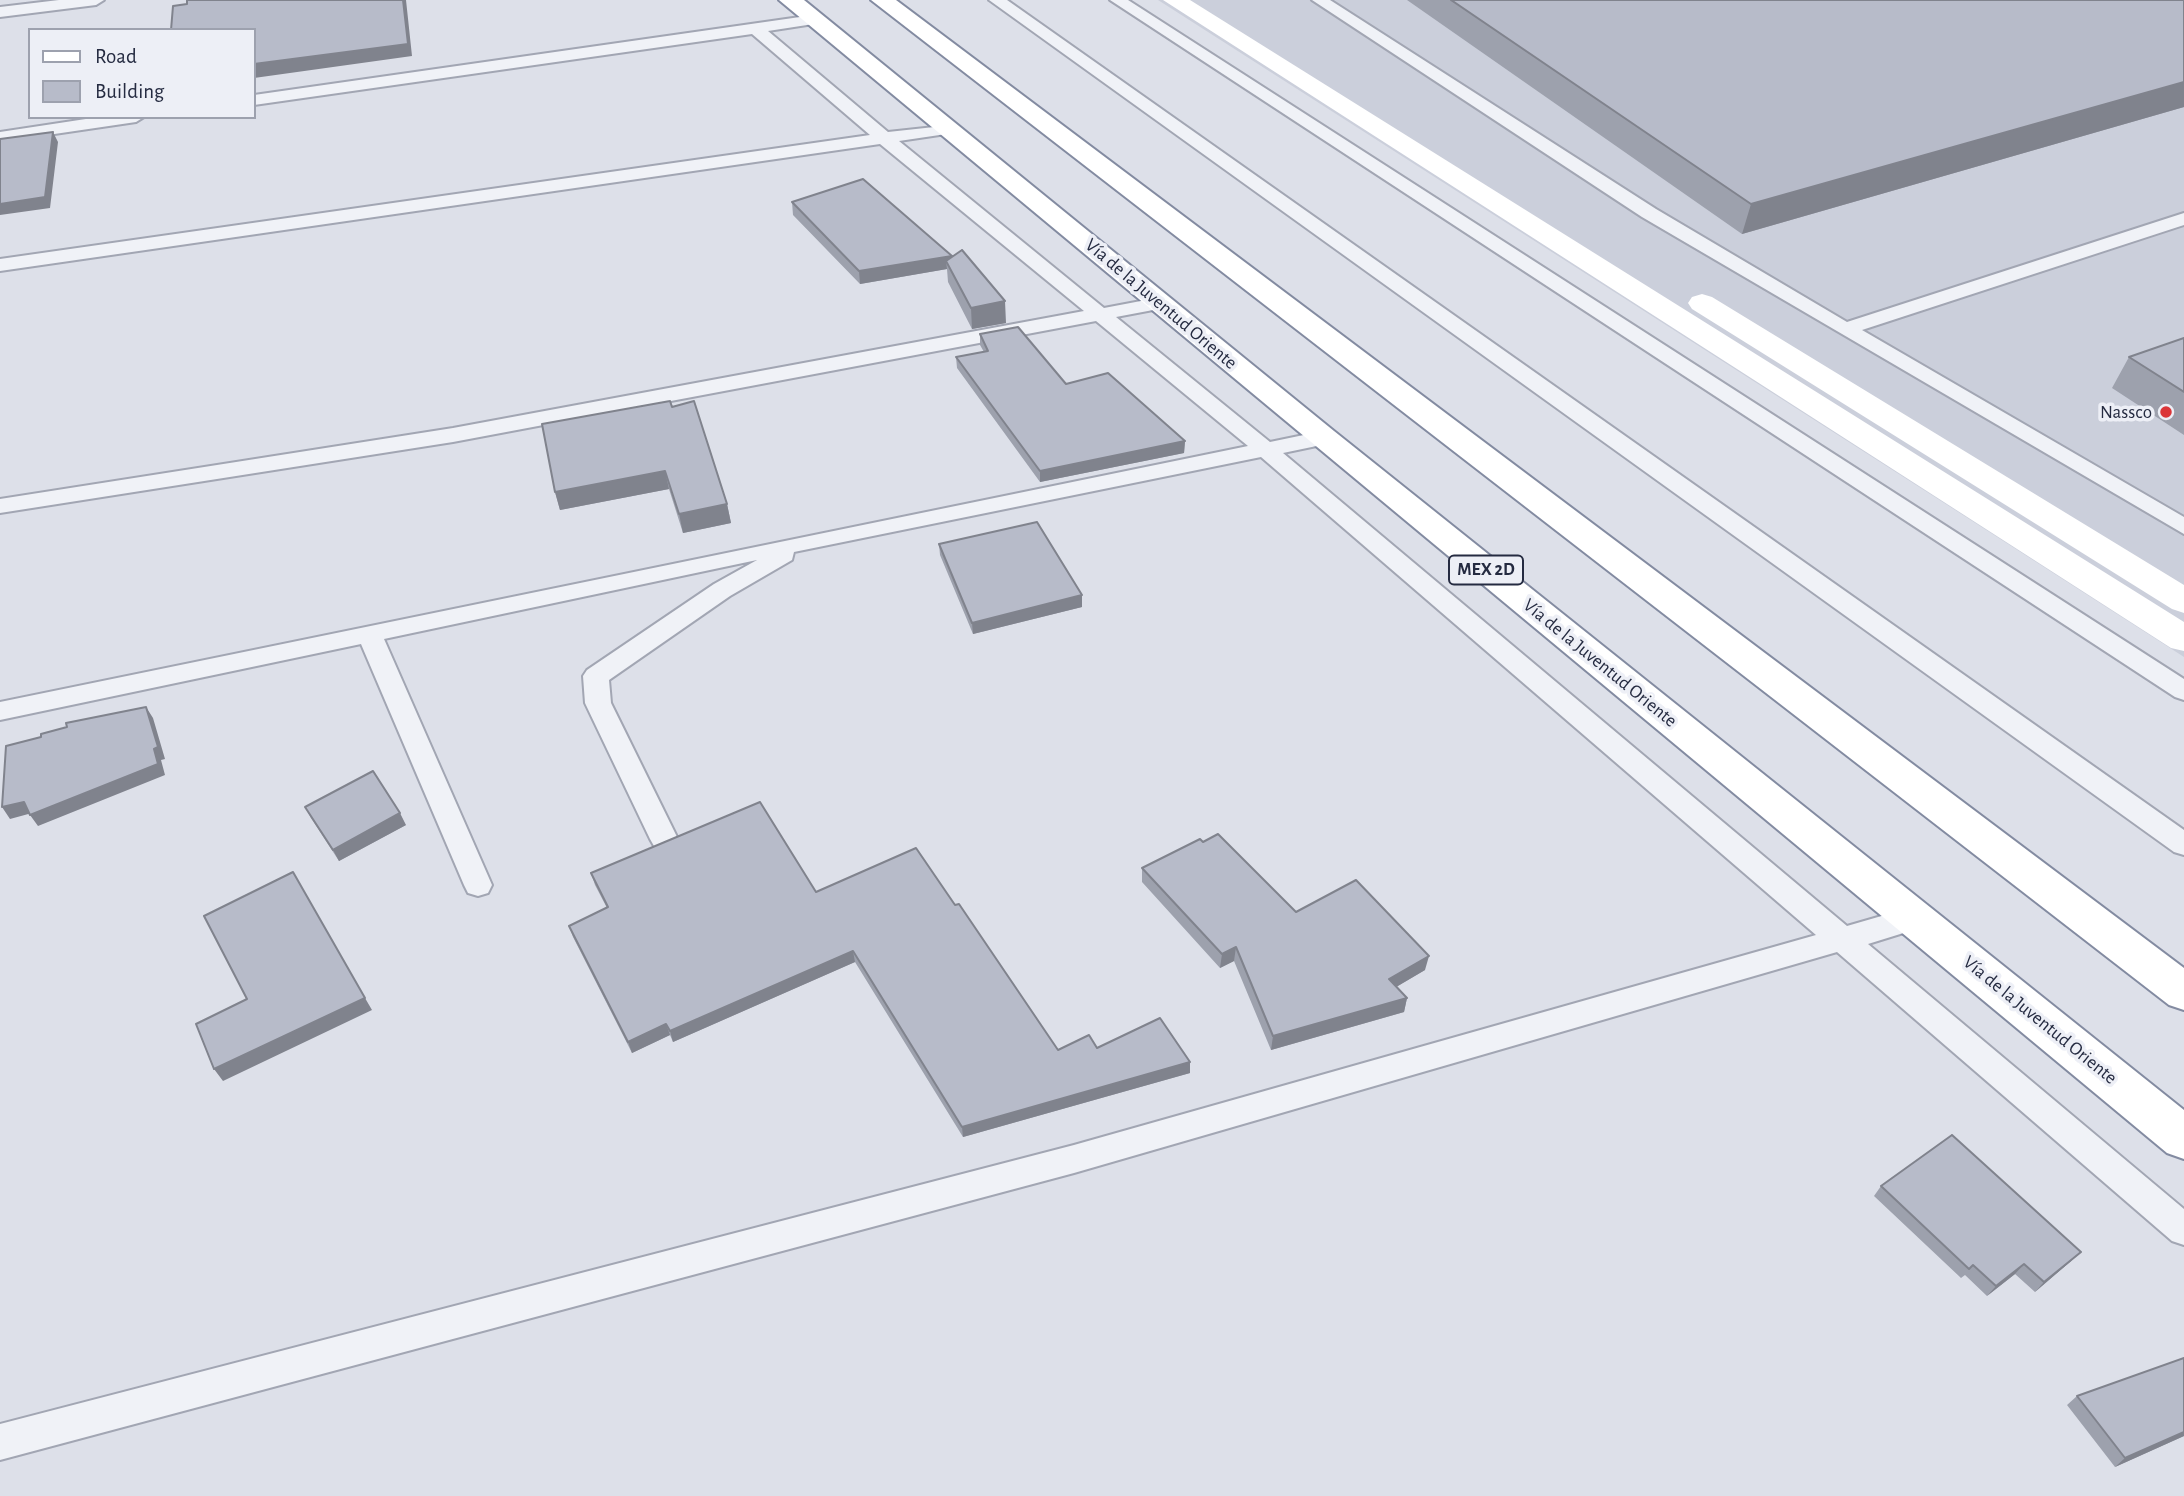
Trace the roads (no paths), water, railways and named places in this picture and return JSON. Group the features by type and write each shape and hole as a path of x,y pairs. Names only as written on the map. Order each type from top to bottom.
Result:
{"main road":[{"path":"882,0 2184,992"},
{"path":"1174,0 2184,639"},
{"path":"1212,0 2184,601"},
{"name":"Vía de la Juventud Oriente","path":"802,10 1162,303 1322,438 2184,1138"}],"lane":[{"path":"0,12 96,0"},
{"path":"997,0 2184,844"},
{"path":"1118,0 2184,691"},
{"path":"1320,0 1649,213 2184,527"},
{"path":"256,100 755,28 802,10"},
{"path":"755,28 884,138 1103,314 1265,449 2184,1230"},
{"path":"0,137 122,119"},
{"path":"0,265 947,129"},
{"path":"1845,330 2184,219"},
{"path":"0,506 453,435 1162,303"},
{"path":"0,711 807,542 1322,438"},
{"path":"664,839 598,703 596,677 722,590 807,542"},
{"path":"370,635 478,885"},
{"path":"0,1442 1074,1160 1916,918"}],"place":[{"name":"Nassco","path":"2166,412"}]}
